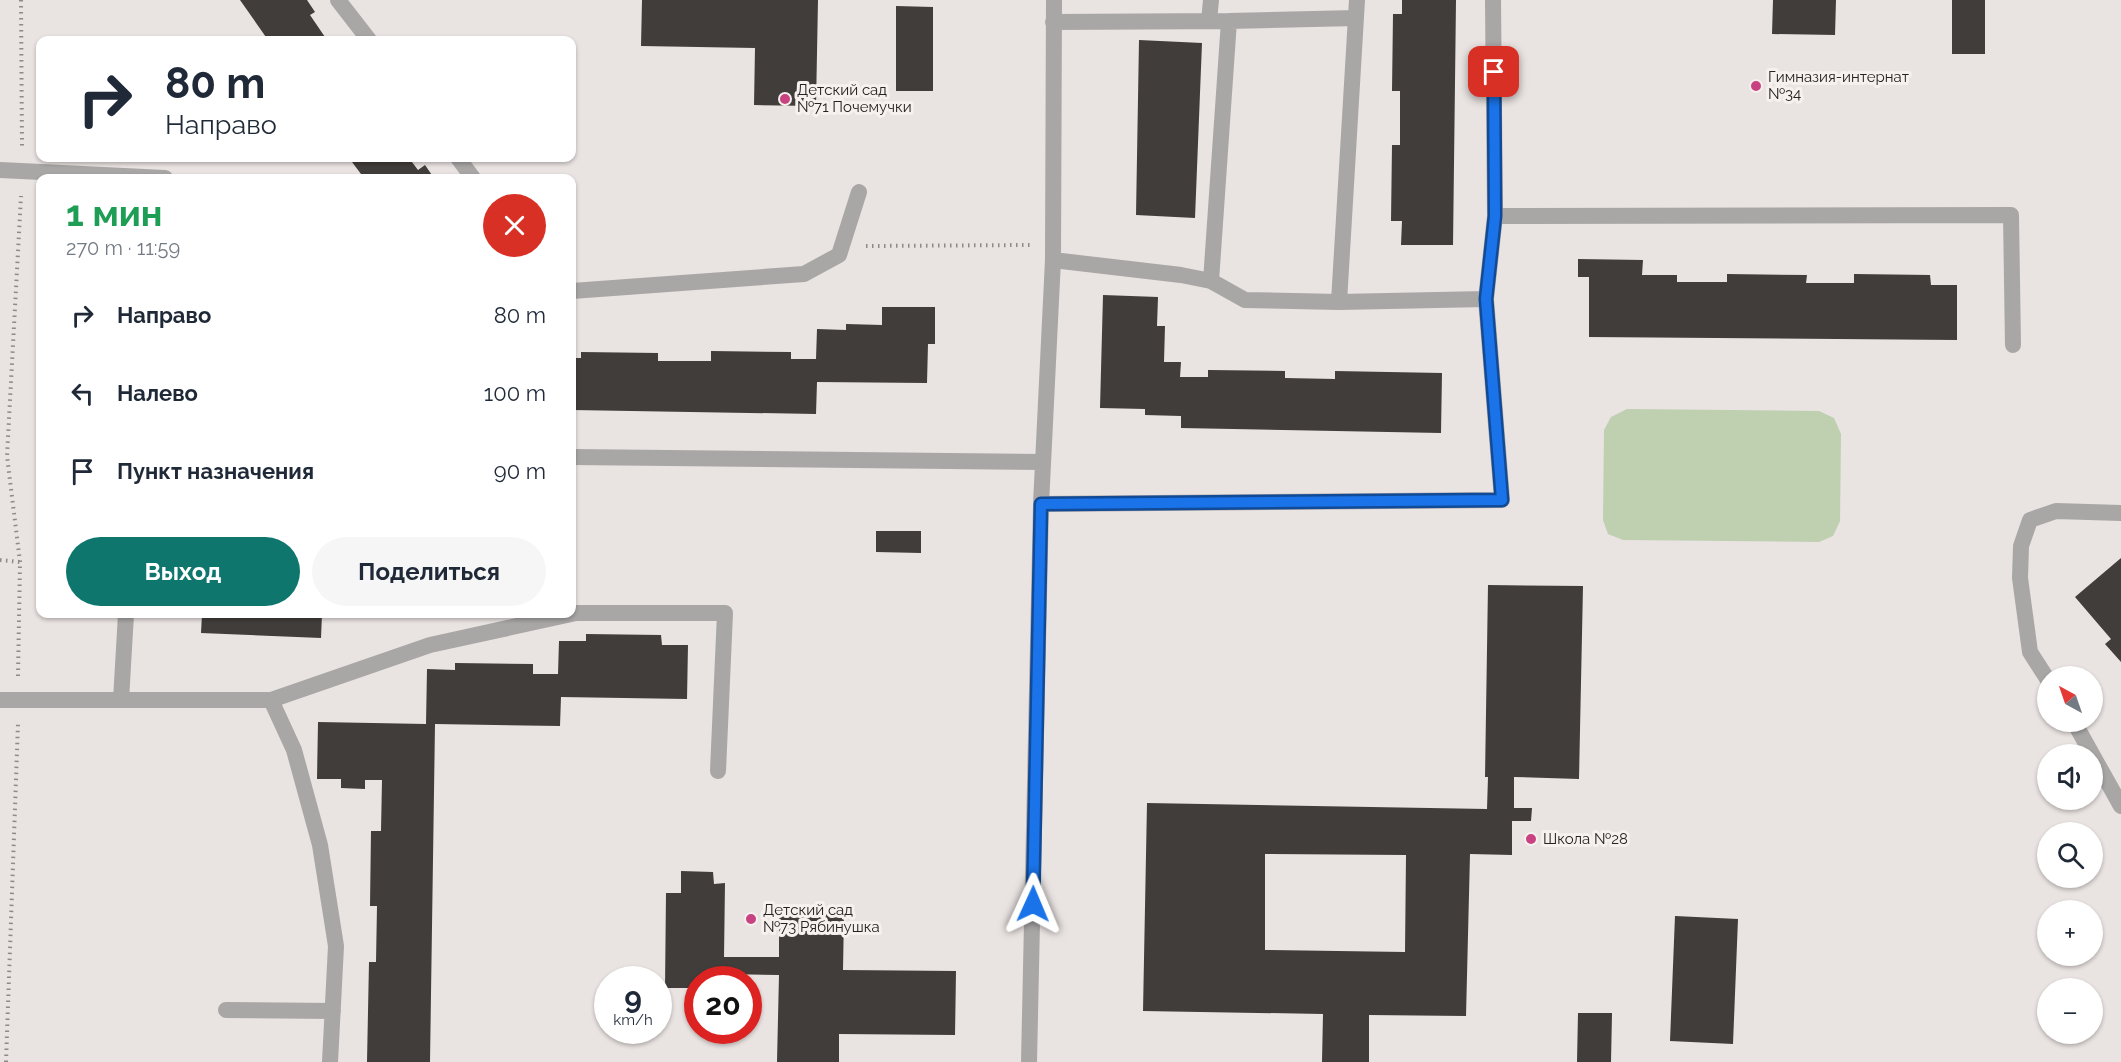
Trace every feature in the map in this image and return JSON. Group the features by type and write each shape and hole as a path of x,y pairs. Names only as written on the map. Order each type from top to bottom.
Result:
{"lane":[{"path":"338,0 366,36"},
{"path":"1029,1062 1041,504 1053,253 1054,0"},
{"path":"1209,21 1211,0"},
{"path":"1339,302 1358,0"},
{"path":"1041,504 1502,500 1486,299 1495,216 1493,0"},
{"path":"1053,22 1356,18"},
{"path":"1211,280 1229,21"},
{"path":"0,170 84,174"},
{"path":"576,291 804,274 839,255 859,192"},
{"path":"1495,216 2011,215 2013,345"},
{"path":"1053,253 1211,280 1245,300 1339,302 1486,299"},
{"path":"576,457 1043,462"},
{"path":"2039,666 2030,652 2020,578 2021,546 2030,520 2056,511 2121,513"},
{"path":"576,613 725,613 718,771"},
{"path":"121,700 126,618"},
{"path":"0,700 271,700 430,645 553,618"},
{"path":"271,700 294,750 320,845 336,945 330,1062"},
{"path":"2080,732 2121,806"},
{"path":"226,1010 333,1011"}],"path":[{"path":"6,1062 19,750 20,562 7,456 23,171 21,0"},
{"path":"842,246 1053,253"},
{"path":"0,560 20,562"}],"green space":[{"path":"1627,409 1819,411 1834,418 1841,434 1840,521 1833,536 1819,542 1623,540 1608,534 1603,520 1604,430 1611,417"}],"building":[{"path":"240,0 307,0 315,12 310,15 324,36 265,36"},
{"path":"642,0 818,0 816,106 754,105 755,48 641,46"},
{"path":"1402,0 1456,0 1453,245 1401,245 1402,221 1391,221 1392,145 1400,145 1400,91 1392,91 1393,14 1402,14"},
{"path":"1773,0 1836,0 1835,35 1772,34"},
{"path":"1952,0 1985,0 1985,54 1952,54"},
{"path":"896,6 933,7 933,91 896,91"},
{"path":"1139,40 1202,43 1195,218 1136,215"},
{"path":"352,162 412,162 418,170 425,165 431,174 361,174"},
{"path":"1578,259 1643,260 1642,275 1677,275 1677,282 1727,282 1727,274 1807,275 1806,283 1854,283 1854,274 1930,275 1931,285 1957,285 1957,340 1589,337 1589,277 1578,277"},
{"path":"1103,295 1158,297 1157,326 1165,326 1164,362 1181,362 1180,377 1208,377 1208,370 1285,371 1285,378 1335,379 1335,371 1442,373 1441,433 1181,428 1181,416 1145,415 1145,409 1100,408"},
{"path":"882,307 935,307 935,344 928,344 927,383 817,382 816,414 576,410 576,358 581,358 581,352 658,353 658,361 711,361 711,351 791,352 791,359 816,359 817,329 846,330 846,324 882,325"},
{"path":"876,531 921,531 921,553 876,552"},
{"path":"2121,558 2121,662 2105,644 2111,639 2075,597"},
{"path":"1488,585 1583,586 1579,779 1514,777 1514,808 1532,808 1531,821 1512,821 1512,855 1470,854 1466,1016 1369,1015 1369,1062 1322,1062 1323,1014 1143,1011 1147,803 1487,809 1488,777 1485,777","holes":["1265,854 1406,855 1405,952 1265,950"]},
{"path":"202,618 322,618 321,638 201,633"},
{"path":"586,634 661,635 662,645 688,645 687,699 561,697 560,726 435,724 430,1062 367,1062 369,962 376,962 377,906 370,906 371,831 381,831 382,780 365,780 365,789 341,788 341,779 317,779 318,722 426,724 427,669 455,670 455,663 533,664 533,674 558,674 559,641 586,641"},
{"path":"681,871 713,872 714,884 725,883 724,957 779,957 779,912 844,913 843,970 956,971 955,1035 839,1034 839,1062 777,1062 779,975 762,975 762,966 684,966 684,988 672,988 672,966 665,966 666,893 681,893"},
{"path":"1675,916 1738,919 1733,1044 1670,1041"},
{"path":"1578,1013 1612,1013 1611,1062 1577,1062"}],"place":[{"name":"Гимназия-интернат №34","path":"1756,86"},
{"name":"Детский сад №71 Почемучки","path":"785,99"},
{"name":"Школа №28","path":"1531,839"},
{"name":"Детский сад №73 Рябинушка","path":"751,919"}],"route":[{"path":"1033,904 1041,504 1502,500 1486,299 1495,216 1494,72"}]}
